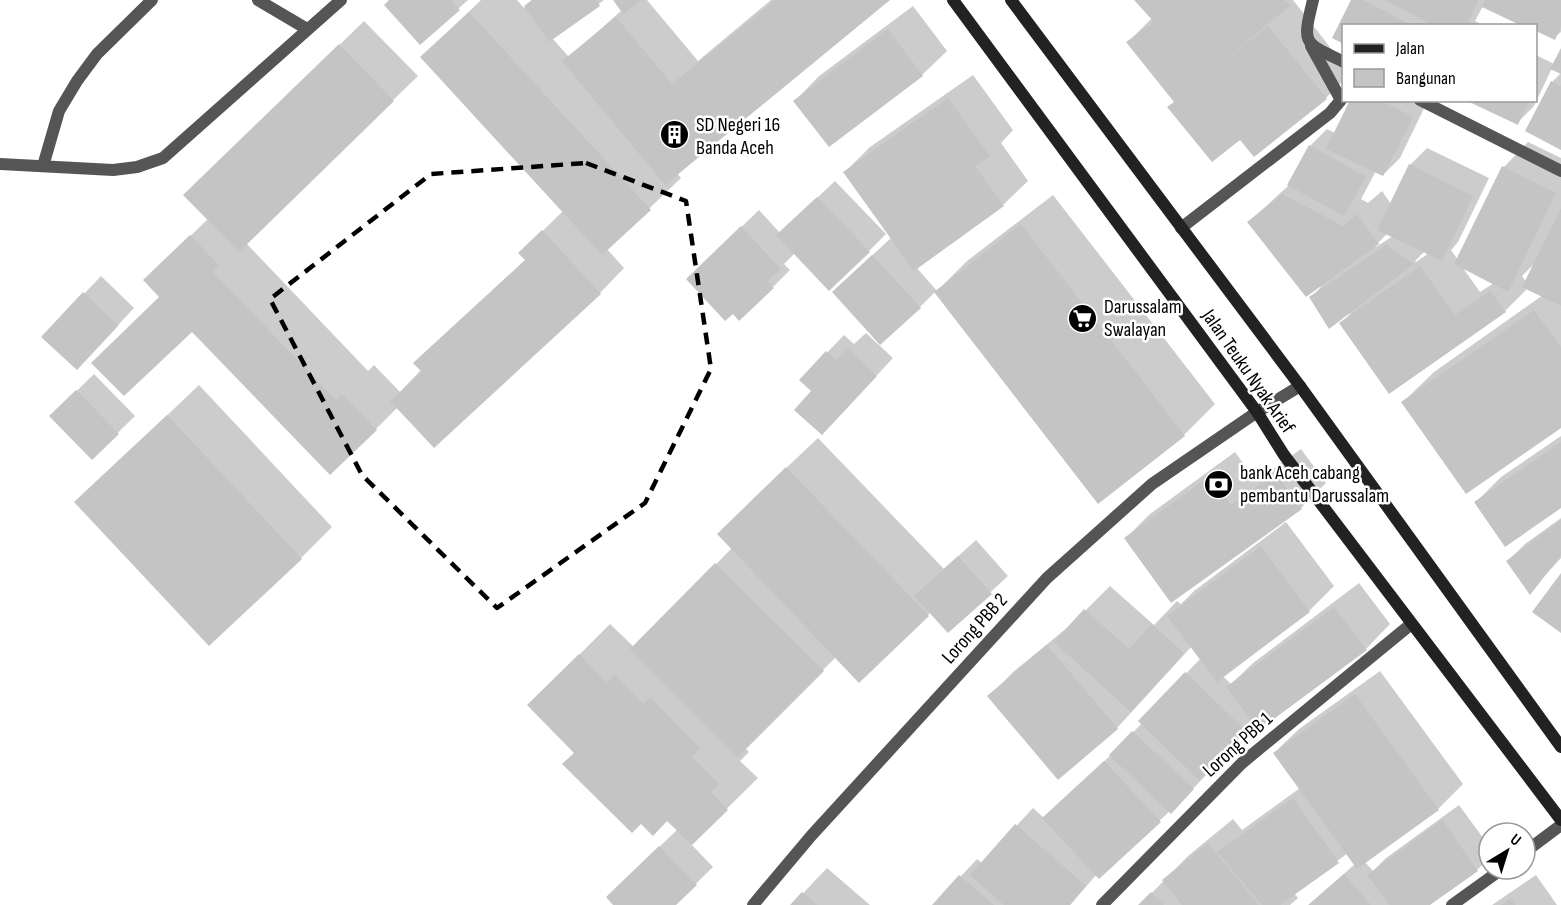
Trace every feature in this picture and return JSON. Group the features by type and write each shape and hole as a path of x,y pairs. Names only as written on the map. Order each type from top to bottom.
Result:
{"main road":[{"name":"Jalan Teuku Nyak Arief","path":"952,0 1257,412 1284,455 1410,625 1561,820"},
{"name":"Jalan Teuku Nyak Arief","path":"1011,0 1300,386 1561,747"}],"street":[{"path":"42,166 59,111 76,81 97,54 152,0"},
{"path":"258,0 307,28"},
{"path":"4,164 113,170 137,167 162,158 341,0"},
{"path":"1181,228 1330,113 1341,100 1305,33 1313,0"},
{"path":"1311,46 1342,61"},
{"path":"1424,102 1561,171"},
{"name":"Lorong PBB 2","path":"753,905 811,836 1047,578 1152,484 1257,412 1300,386"},
{"name":"Lorong PBB 1","path":"1101,905 1242,763 1410,625"},
{"path":"1537,843 1561,825"},
{"path":"1452,905 1485,881"}],"highlighted area":[{"path":"586,163 686,201 711,369 645,503 497,608 362,475 270,299 431,174"}],"building":[{"path":"389,0 451,0 460,10 420,45 384,5"},
{"path":"532,0 596,0 600,6 549,42 524,6"},
{"path":"613,0 641,0 623,14"},
{"name":"SD Negeri 16 Banda Aceh","path":"775,0 890,0 665,185 562,61 616,17 672,84"},
{"path":"1134,0 1284,0 1291,5 1209,73 1268,26 1327,99 1254,157 1240,140 1212,162 1167,107 1174,102 1126,42 1154,22"},
{"path":"1351,0 1363,0 1409,24 1342,24 1342,43 1332,38"},
{"path":"1385,0 1479,0 1467,24 1431,24"},
{"path":"1485,0 1561,0 1561,26 1555,40 1537,31 1537,24 1518,24 1482,7"},
{"path":"469,12 651,210 602,255 420,57"},
{"path":"888,29 923,76 829,147 793,101"},
{"path":"339,44 394,101 239,252 183,195"},
{"path":"1561,48 1561,74 1550,69"},
{"path":"1551,81 1561,86 1561,150 1525,131"},
{"path":"948,98 990,156 975,166 1004,206 914,271 843,172"},
{"path":"1349,102 1384,102 1413,117 1383,176 1326,149"},
{"path":"1469,102 1528,102 1518,125"},
{"path":"1309,145 1366,177 1344,216 1287,185"},
{"path":"1409,164 1473,196 1442,261 1377,230"},
{"path":"1502,166 1556,193 1508,292 1454,264"},
{"path":"1282,194 1343,226 1357,214 1379,244 1306,297 1247,222"},
{"path":"817,197 870,252 829,291 776,235"},
{"path":"1561,208 1561,306 1522,287"},
{"path":"1021,224 1185,436 1098,504 934,292"},
{"path":"741,226 781,269 767,281 774,288 739,321 733,314 725,321 686,279"},
{"path":"542,230 601,294 434,448 390,401 422,372 413,363 525,260 518,253"},
{"path":"190,235 219,265 213,272 336,400 342,394 377,430 330,475 192,332 124,396 91,363 159,297 143,280"},
{"path":"1386,245 1414,264 1329,329 1309,297"},
{"path":"872,255 921,308 880,345 832,292"},
{"path":"1420,266 1455,315 1490,291 1506,312 1389,394 1339,323"},
{"path":"83,292 118,326 77,370 41,337"},
{"path":"1534,310 1561,347 1561,428 1466,494 1401,402"},
{"path":"848,349 877,376 822,435 794,410 811,391 799,380 826,351 836,360"},
{"path":"76,390 119,434 92,460 49,416"},
{"path":"167,415 302,559 209,646 74,502"},
{"path":"1561,442 1561,508 1505,547 1474,502"},
{"path":"786,467 929,616 859,683 717,534"},
{"path":"1276,473 1302,509 1171,603 1124,538 1210,476 1231,505"},
{"path":"1561,520 1561,555 1530,595 1506,561"},
{"path":"1261,546 1310,612 1217,682 1167,616"},
{"path":"958,556 992,594 948,633 914,596"},
{"path":"715,563 824,671 738,757 630,649"},
{"path":"1561,573 1561,633 1532,612"},
{"path":"1334,607 1367,650 1259,730 1226,687"},
{"path":"1084,609 1129,649 1152,624 1184,653 1131,712 1054,642"},
{"path":"1047,645 1118,729 1058,780 987,696"},
{"path":"579,654 607,683 615,675 643,704 650,697 700,748 692,757 719,784 711,792 728,810 692,845 667,821 653,836 641,824 632,833 562,764 574,753 527,705"},
{"path":"1185,672 1246,731 1199,780 1138,721"},
{"path":"1355,694 1439,810 1357,869 1273,753"},
{"path":"1132,731 1194,789 1171,814 1109,755"},
{"path":"1104,761 1161,822 1099,879 1042,818"},
{"path":"1293,798 1339,863 1280,905 1262,905 1217,852"},
{"path":"1442,820 1477,870 1430,905 1389,905 1367,875"},
{"path":"1015,824 1086,886 1070,905 1004,905 970,875"},
{"path":"1208,843 1259,905 1182,905 1162,880"},
{"path":"659,846 697,885 676,905 613,905 606,897"},
{"path":"1344,874 1371,905 1308,905"},
{"path":"959,875 994,905 932,905"},
{"path":"802,892 817,905 790,905"},
{"path":"1151,892 1164,905 1138,905"},
{"path":"1511,898 1516,905 1501,905"}],"place":[{"name":"SD Negeri 16 Banda Aceh","path":"675,135"},
{"name":"Darussalam Swalayan","path":"1083,318"},
{"name":"bank Aceh cabang pembantu Darussalam","path":"1219,484"}]}
